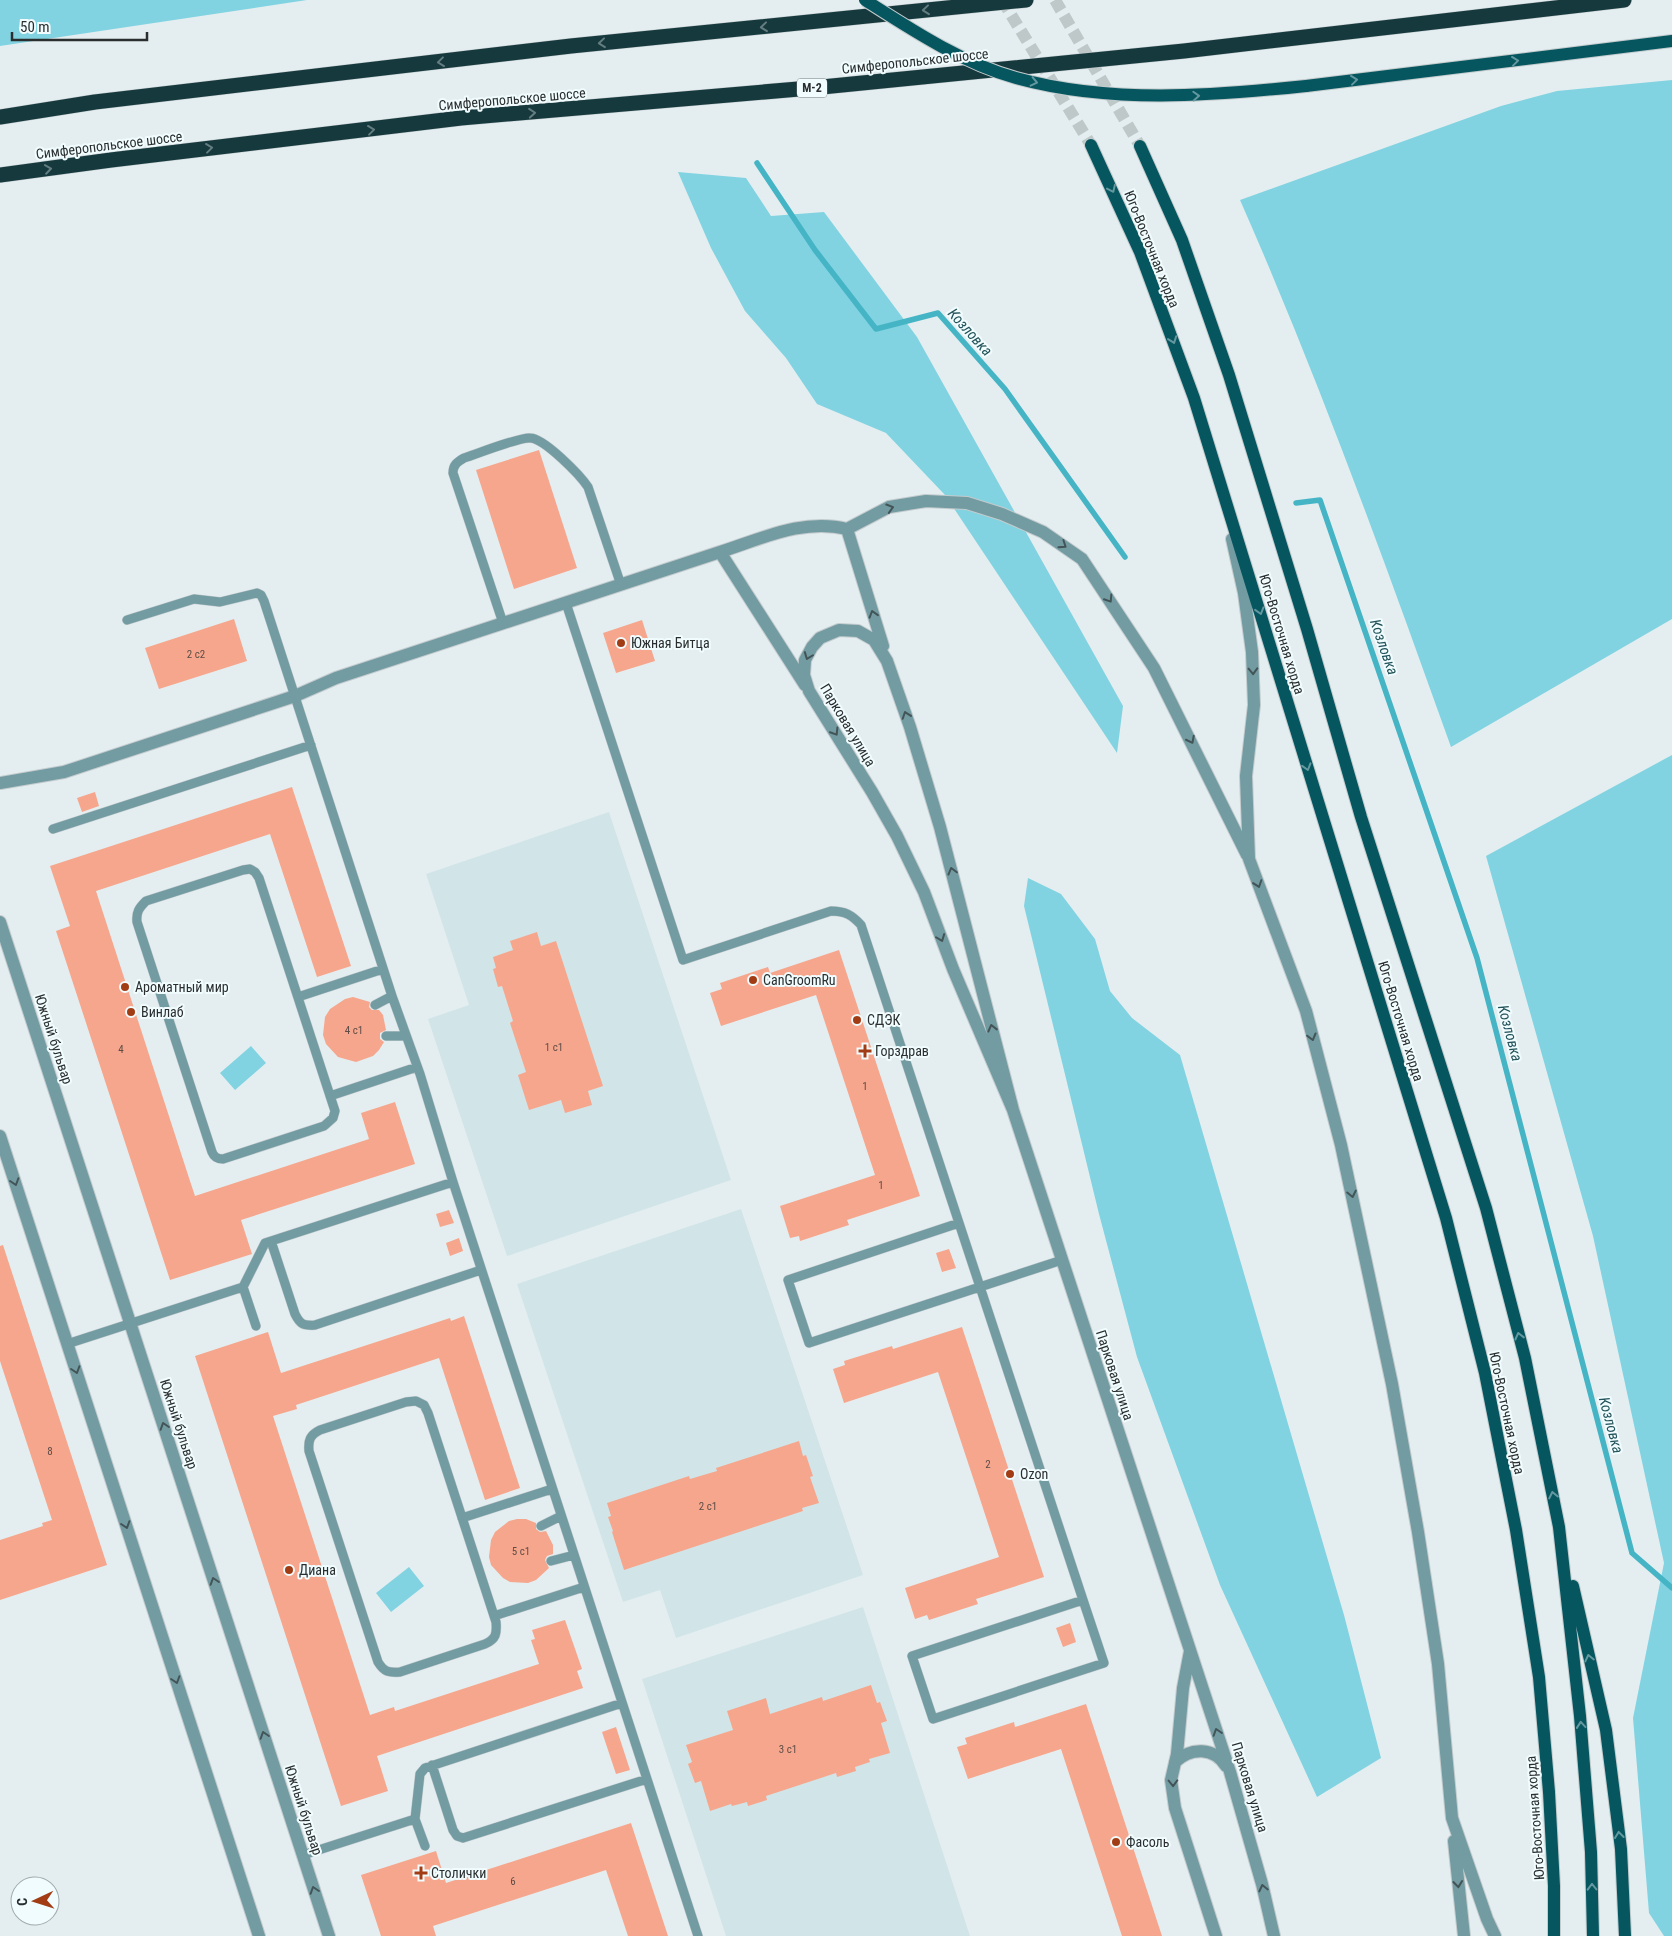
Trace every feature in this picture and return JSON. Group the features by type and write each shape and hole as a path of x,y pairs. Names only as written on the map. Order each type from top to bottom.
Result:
{"highway":[{"path":"0,117 95,102 571,46 1026,0"},
{"name":"Симферопольское шоссе","path":"0,176 111,160 462,118 822,87 1175,52 1624,0"}],"main road":[{"path":"865,0 902,23 968,59 1015,78 1077,91 1116,94 1190,96 1306,86 1672,42"},
{"name":"Юго-Восточная хорда","path":"1091,145 1140,252 1194,398 1446,1218 1485,1373 1516,1530 1539,1677 1549,1792 1554,1886 1554,1936"},
{"name":"Юго-Восточная хорда","path":"1140,146 1182,240 1230,376 1361,817 1486,1208 1525,1358 1559,1527 1580,1716 1591,1852 1593,1936"},
{"path":"1559,1527 1606,1730 1621,1849 1625,1936"}],"street":[{"path":"1217,468 1244,592 1252,652 1254,705 1246,776 1250,859"},
{"path":"0,783 64,772 295,696 336,678 794,528 814,525 847,529 889,507 926,502 967,503 1002,514 1043,532 1082,559 1154,668 1250,859 1306,1011 1341,1145 1367,1260 1392,1384 1418,1532 1438,1664 1464,1936"},
{"path":"847,529 887,661"},
{"path":"720,552 809,691"},
{"name":"Парковая улица","path":"1013,1110 954,970 924,892 872,792 809,691 804,675 806,660 812,646 820,638 839,630 858,630 874,640 887,661 910,727 940,827 1013,1110 1230,1772 1262,1884 1274,1936"},
{"name":"Южный бульвар","path":"0,922 329,1936"},
{"path":"0,1136 259,1936"},
{"name":"Парковая улица","path":"1190,1648 1182,1688 1172,1780 1175,1808 1216,1936"},
{"path":"1175,1762 1182,1755 1191,1752 1213,1753 1221,1759 1230,1772"},
{"path":"1452,1818 1480,1901 1495,1936"}],"lane":[{"path":"502,623 453,473 453,468 456,463 464,458 526,438 540,441 580,477 588,487 621,585"},
{"path":"127,620 194,599 220,602 257,593 264,601 698,1936"},
{"path":"566,602 683,960 831,911 842,911 854,917 861,925 1104,1663 933,1719 912,1656 1083,1600"},
{"path":"53,829 311,745"},
{"path":"250,869 256,872 298,997 335,1111 333,1118 324,1126 223,1159 214,1156 137,922 136,914 139,907 146,901 243,870 250,869"},
{"path":"298,997 383,969"},
{"path":"375,1005 392,996"},
{"path":"386,1036 405,1036"},
{"path":"330,1096 417,1067"},
{"path":"256,1326 243,1287 265,1243 453,1182"},
{"path":"959,1223 788,1280 809,1343 1062,1260"},
{"path":"271,1241 295,1314 300,1323 306,1326 481,1270"},
{"path":"67,1344 243,1287"},
{"path":"416,1400 424,1405 428,1413 462,1518 494,1616 497,1632 493,1640 400,1672 390,1673 383,1670 375,1655 309,1451 308,1441 312,1434 320,1430 416,1400"},
{"path":"462,1518 552,1489"},
{"path":"541,1526 561,1516"},
{"path":"552,1561 574,1555"},
{"path":"494,1616 584,1587"},
{"path":"425,1846 415,1818 420,1774 425,1768 432,1764 622,1703"},
{"path":"432,1764 453,1830 457,1836 463,1838 647,1780"},
{"path":"303,1855 415,1818"}],"shaded area":[{"path":"0,0 307,0 0,46"},
{"path":"1672,80 1672,619 1451,747 1324,403 1240,200 1501,106 1557,91"},
{"path":"678,172 746,178 771,216 824,212 917,337 1123,706 1117,753 945,495 886,433 817,404 786,358 745,311 711,248"},
{"path":"1672,755 1672,1936 1664,1936 1649,1913 1633,1718 1664,1563 1593,1236 1486,856"},
{"path":"609,812 731,1180 507,1256 428,1019 469,1005 426,874"},
{"path":"1028,878 1061,894 1095,939 1110,991 1132,1018 1180,1055 1344,1615 1381,1758 1317,1797 1220,1585 1137,1357 1099,1214 1024,906"},
{"path":"251,1046 266,1063 235,1090 220,1073"},
{"path":"741,1209 863,1575 676,1638 660,1590 623,1602 517,1284"},
{"path":"409,1567 424,1586 391,1612 376,1593"},
{"path":"863,1607 970,1936 726,1936 642,1679"}],"building":[{"path":"539,450 577,568 514,589 476,470"},
{"path":"234,619 247,661 159,689 145,648"},
{"path":"642,620 655,661 616,673 603,633"},
{"path":"292,787 351,966 317,977 270,834 96,891 190,1181 195,1196 369,1139 361,1113 395,1102 415,1164 241,1220 252,1254 170,1280 56,931 70,926 50,866"},
{"path":"95,792 99,806 82,812 77,798"},
{"path":"537,932 541,946 556,941 603,1086 588,1091 592,1105 565,1113 561,1100 529,1110 518,1075 526,1072 510,1023 513,1021 502,986 498,987 493,969 496,968 493,957 513,950 510,941"},
{"path":"839,950 920,1196 847,1220 849,1225 800,1241 799,1236 790,1238 780,1206 875,1175 816,995 721,1026 710,993 722,989 720,983 768,967 770,973"},
{"path":"353,997 370,1002 369,1007 372,1010 379,1010 383,1015 386,1030 380,1033 380,1039 384,1042 379,1050 373,1056 356,1062 338,1057 326,1044 323,1035 325,1017 330,1009 345,999"},
{"path":"449,1210 454,1223 440,1227 436,1214"},
{"path":"459,1238 463,1251 450,1256 446,1243"},
{"path":"3,1245 107,1565 0,1600 0,1540 43,1526 42,1523 52,1520 0,1361 0,1246"},
{"path":"949,1249 956,1268 942,1272 936,1253"},
{"path":"464,1316 520,1488 485,1500 439,1358 296,1405 297,1409 273,1416 370,1715 394,1707 395,1711 539,1664 531,1640 535,1639 532,1630 565,1620 582,1669 577,1671 583,1688 377,1756 388,1791 341,1806 195,1356 268,1332 281,1373 450,1318 451,1321"},
{"path":"962,1327 1044,1577 976,1599 978,1604 929,1620 927,1615 915,1619 905,1588 999,1557 979,1496 938,1372 844,1403 833,1369 845,1365 844,1361 892,1346 893,1349"},
{"path":"799,1441 803,1456 806,1455 813,1476 810,1477 819,1503 802,1508 803,1511 624,1570 608,1517 611,1516 607,1503 689,1476 690,1479 717,1471 716,1468"},
{"path":"526,1519 536,1523 536,1529 540,1532 546,1531 553,1545 553,1554 547,1556 545,1560 549,1568 536,1580 528,1583 510,1582 503,1578 491,1565 489,1557 491,1540 495,1532 509,1521"},
{"path":"1070,1623 1076,1642 1063,1647 1056,1628"},
{"path":"871,1685 877,1703 880,1702 887,1721 881,1723 890,1753 869,1759 870,1762 855,1767 856,1771 837,1777 836,1773 766,1796 767,1800 748,1806 747,1802 732,1806 731,1804 710,1811 701,1781 695,1783 688,1764 692,1762 686,1745 733,1730 727,1711 766,1698 770,1714 822,1697 823,1701"},
{"path":"1086,1704 1162,1936 1122,1936 1061,1749 968,1779 957,1747 967,1744 965,1738 1014,1722 1015,1727"},
{"path":"616,1727 630,1770 616,1774 602,1732"},
{"path":"631,1823 668,1936 628,1936 606,1870 433,1926 436,1936 381,1936 361,1875 436,1851 446,1883"}],"waterway":[{"name":"Козловка","path":"757,163 815,250 876,329 938,313 1005,389 1125,557"},
{"name":"Козловка","path":"1296,503 1320,500 1477,958 1632,1553 1672,1588"}],"tunnel":[{"path":"1002,0 1091,145"},
{"path":"1055,0 1140,146"}],"place":[{"name":"Южная Битца","path":"621,643"},
{"name":"CanGroomRu","path":"753,980"},
{"name":"Ароматный мир","path":"125,987"},
{"name":"Винлаб","path":"131,1012"},
{"name":"СДЭК","path":"857,1020"},
{"name":"Горздрав","path":"865,1051"},
{"name":"Ozon","path":"1010,1474"},
{"name":"Диана","path":"289,1570"},
{"name":"Фасоль","path":"1116,1842"},
{"name":"Столички","path":"421,1873"}]}
